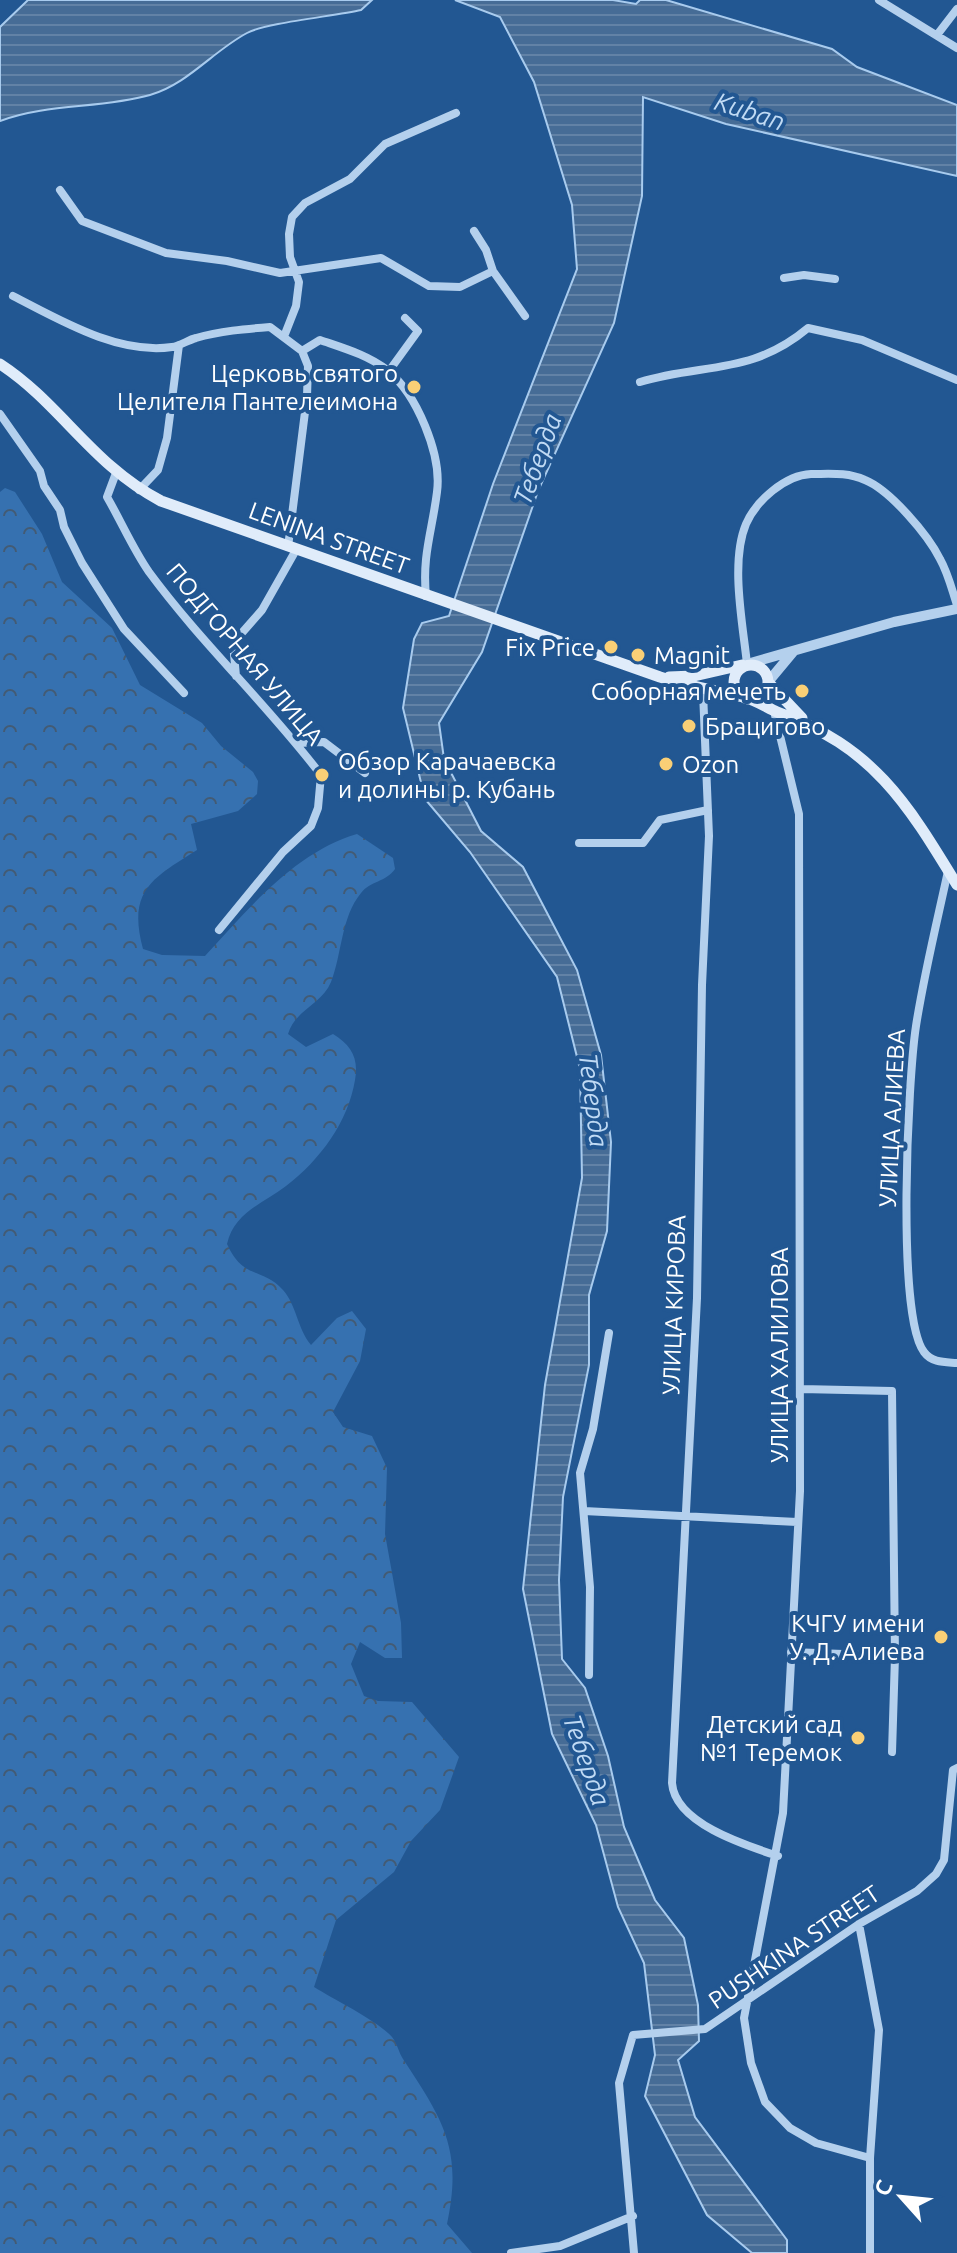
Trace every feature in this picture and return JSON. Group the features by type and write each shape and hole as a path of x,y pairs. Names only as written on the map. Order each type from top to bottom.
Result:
{"main road":[{"name":"LENINA STREET","path":"0,364 21,378 73,434 139,490 426,597 703,692 744,698 805,722 864,760 900,795 957,885"},
{"name":"LENINA STREET","path":"660,677 694,676 747,664"},
{"path":"747,664 760,667 768,682 760,696 744,698 738,693 734,678 747,664"},
{"name":"LENINA STREET","path":"768,682 805,722"}],"street":[{"path":"879,0 957,48"},
{"path":"937,35 957,9"},
{"path":"285,334 296,306 299,282 292,271 289,234 292,217 305,203 350,179 385,144 456,113"},
{"path":"60,190 82,221 166,253 227,261 280,273 381,258 429,286 460,287 493,271"},
{"path":"474,231 486,250 493,271 525,316"},
{"path":"784,278 804,275 835,279"},
{"path":"13,296 96,336 151,347 179,345 224,332 270,327 285,334 302,351 308,366 307,396 292,549 262,610 233,643 236,676"},
{"path":"389,371 418,331 405,318"},
{"path":"640,382 669,373 715,371 750,362 789,344 808,328 862,340 957,380"},
{"path":"302,351 320,340 359,353 389,371 405,392 430,438 438,467 423,564 426,597"},
{"path":"139,490 158,470 167,438 179,345"},
{"path":"0,414 40,471 44,486 60,510 64,527 82,563 124,629 184,693"},
{"name":"ПОДГОРНАЯ УЛИЦА","path":"116,473 107,497 147,570 321,775 318,808 311,826 283,852 219,930"},
{"path":"843,473 867,480 890,495 940,557 957,607 747,664 740,603 747,522 779,484 800,474 843,473"},
{"path":"768,682 780,663 797,648"},
{"name":"УЛИЦА КИРОВА","path":"703,692 708,810 697,1298 674,1709 673,1797 682,1808 729,1839 778,1856"},
{"name":"УЛИЦА ХАЛИЛОВА","path":"774,711 799,814 801,1389 791,1652 778,1856 744,2018 751,2063 765,2102 790,2128 816,2143 870,2158"},
{"path":"296,743 324,742 365,773"},
{"path":"579,843 643,843 660,820 708,810"},
{"name":"УЛИЦА АЛИЕВА","path":"948,870 916,1028 906,1213 911,1323 924,1352 937,1362 957,1363"},
{"path":"589,1675 590,1587 580,1473 593,1429 609,1333"},
{"path":"801,1389 892,1391 895,1656 892,1752"},
{"path":"584,1511 797,1522"},
{"path":"791,1652 895,1656"},
{"name":"PUSHKINA STREET","path":"634,2253 619,2083 633,2035 705,2029 859,1924 917,1891 936,1874 944,1860 953,1770 957,1768"},
{"path":"859,1924 879,2030 870,2158 870,2253"},
{"path":"511,2253 560,2246 633,2216"}],"green space":[{"path":"5,488 15,492 42,534 62,582 112,628 140,685 202,723 221,746 253,772 258,781 257,794 238,811 191,824 197,850 156,878 141,899 138,913 143,949 162,955 205,956 255,902 293,868 313,854 357,834 393,858 395,869 365,889 349,913 335,971 327,990 296,1019 288,1034 306,1047 333,1034 349,1048 355,1059 356,1072 346,1111 321,1152 286,1186 242,1217 227,1244 233,1256 246,1268 283,1290 311,1345 337,1318 352,1311 366,1329 360,1361 333,1412 343,1427 372,1436 387,1468 385,1534 401,1623 402,1658 385,1658 360,1642 351,1664 364,1696 378,1701 412,1702 459,1757 440,1810 411,1841 394,1872 336,1920 314,1987 377,2024 394,2039 446,2136 452,2175 447,2224 472,2253 0,2253 0,492"}],"water":[{"path":"28,0 372,0 361,10 256,29 176,83 150,95 37,111 0,121 0,27"},
{"path":"455,0 613,0 636,4 640,0 666,0 832,49 857,67 957,105 957,176 726,124 643,97 642,196 614,323 538,491 482,652 439,723 444,759 481,831 523,867 577,970 601,1055 611,1142 607,1231 589,1295 589,1365 563,1497 559,1580 562,1659 585,1688 608,1756 624,1827 655,1900 684,1938 698,2005 699,2041 678,2060 695,2117 787,2240 787,2253 752,2253 707,2215 645,2096 655,2055 644,1963 618,1907 596,1825 552,1734 523,1589 545,1385 582,1178 580,1069 557,977 470,852 425,799 403,708 414,639 422,623 449,616 493,484 577,269 572,205 534,82 500,17"}],"place":[{"name":"Церковь святого Целителя Пантелеимона","path":"414,387"},
{"name":"Fix Price","path":"611,647"},
{"name":"Magnit","path":"638,655"},
{"name":"Соборная мечеть","path":"802,691"},
{"name":"Брацигово","path":"689,726"},
{"name":"Ozon","path":"666,764"},
{"name":"Обзор Карачаевска и долины р. Кубань","path":"322,775"},
{"name":"КЧГУ имени У. Д. Алиева","path":"941,1637"},
{"name":"Детский сад №1 Теремок","path":"858,1738"}],"water label":[{"name":"Kuban","path":"750,111"},
{"name":"Теберда","path":"537,459"},
{"name":"Теберда","path":"594,1100"},
{"name":"Теберда","path":"587,1760"}]}
